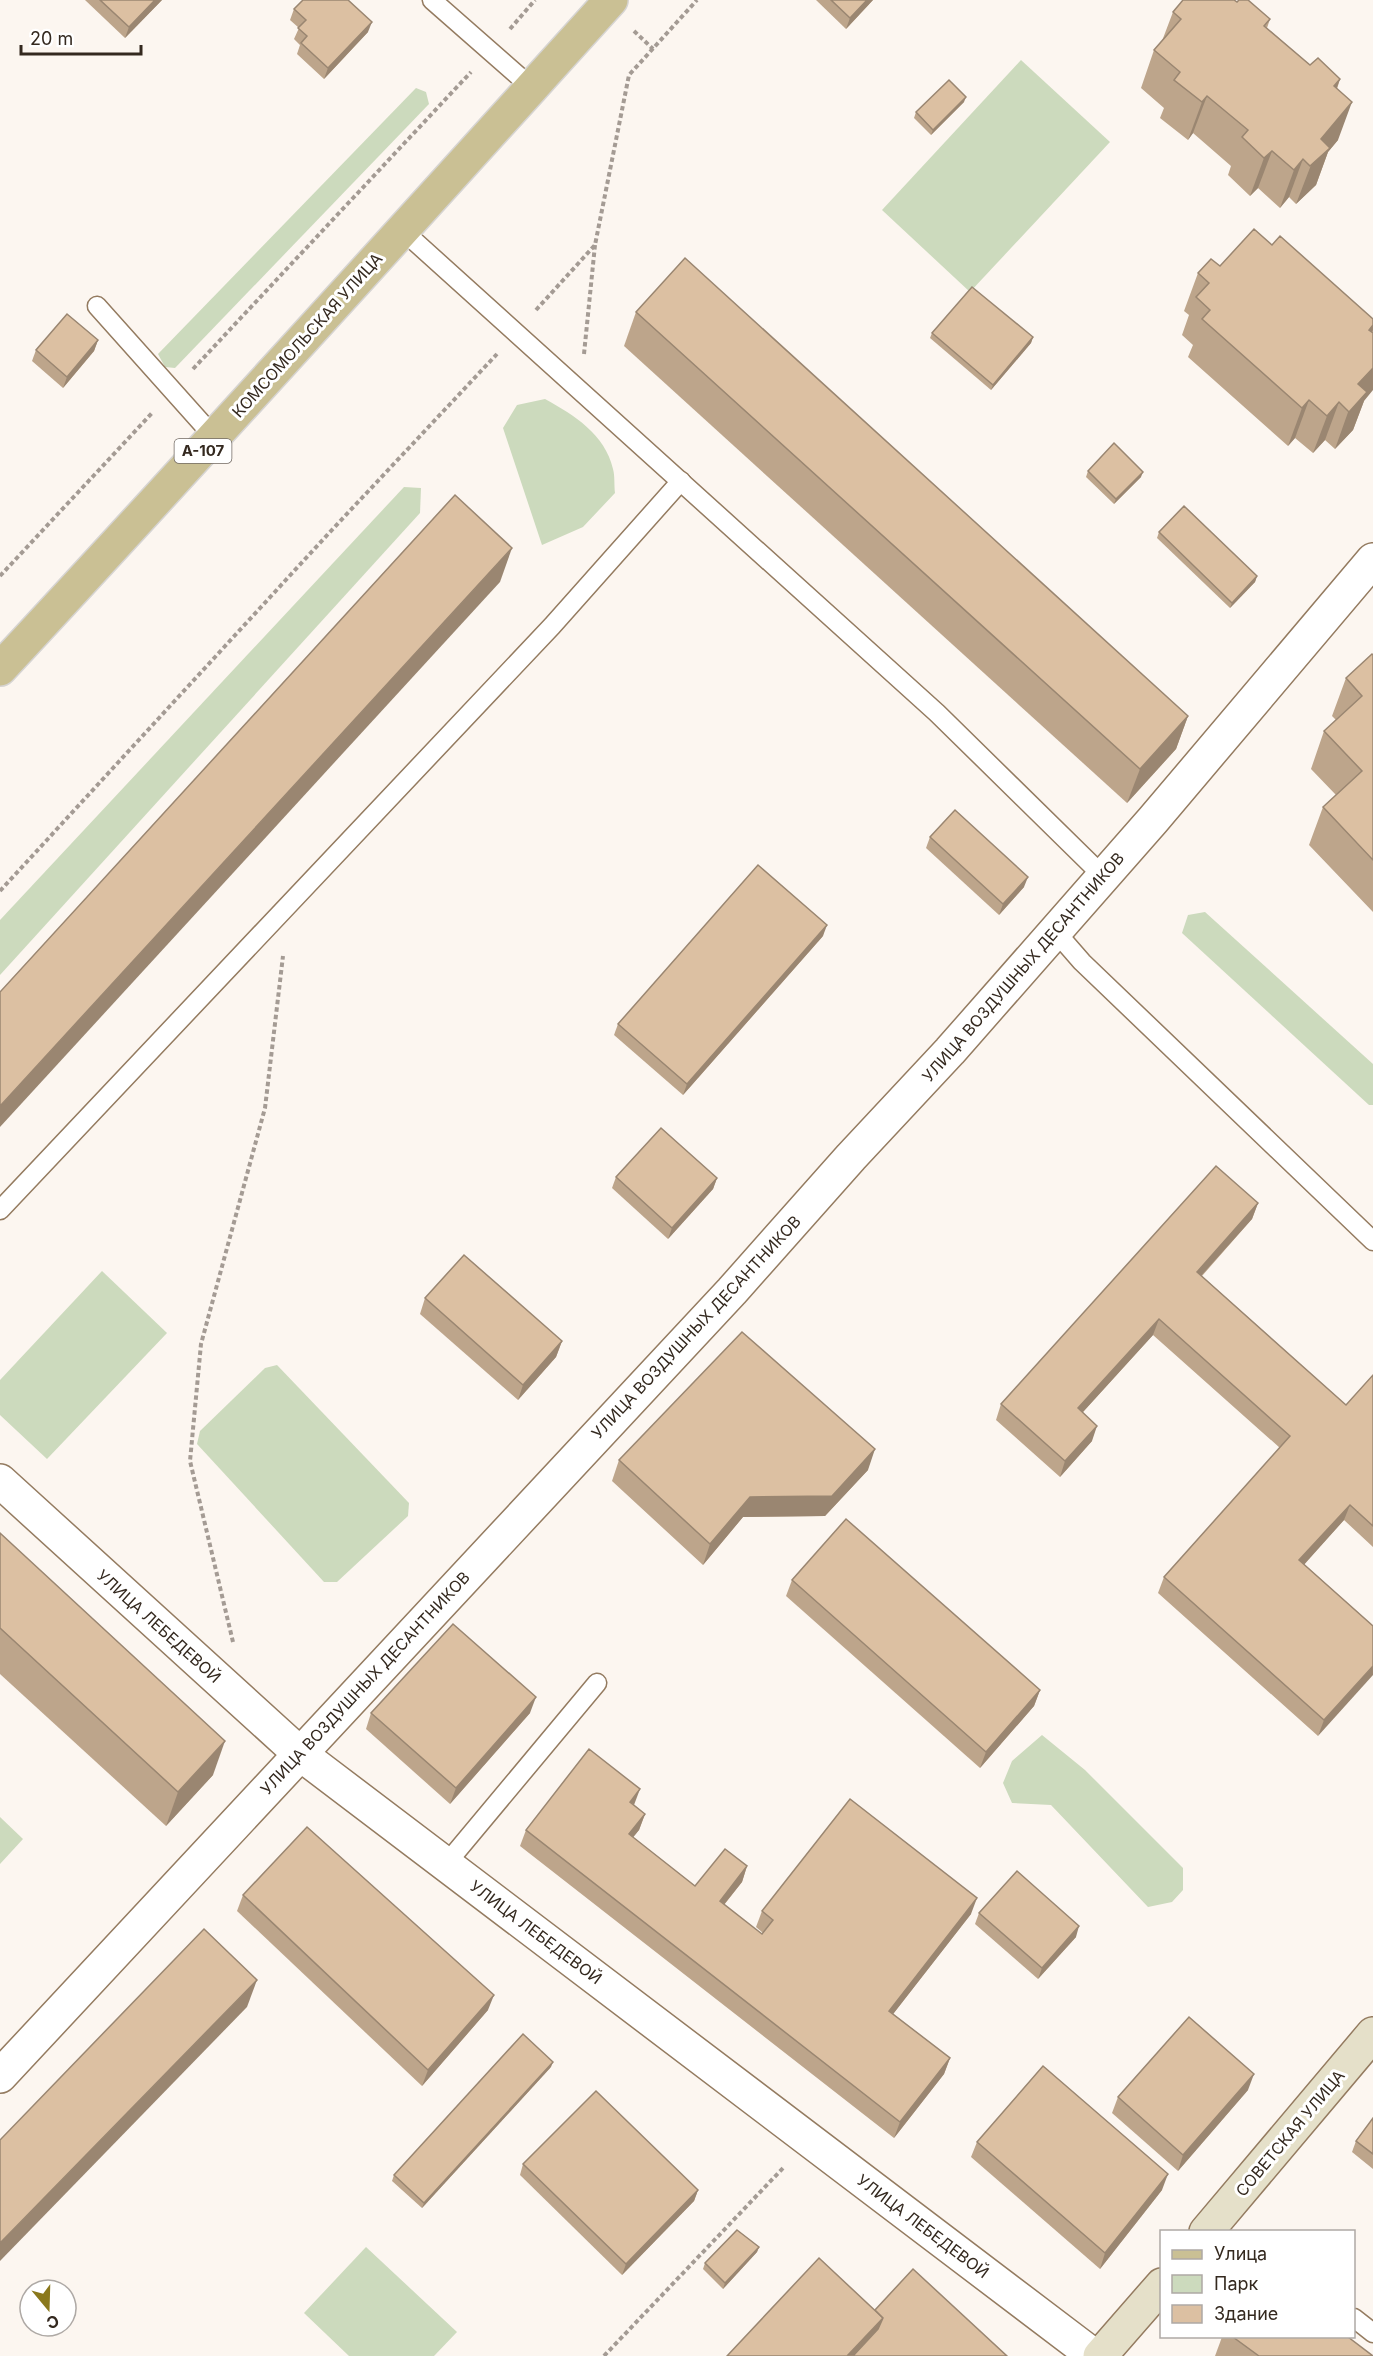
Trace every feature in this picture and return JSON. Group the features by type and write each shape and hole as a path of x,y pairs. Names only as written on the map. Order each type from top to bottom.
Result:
{"main road":[{"name":"КОМСОМОЛЬСКАЯ УЛИЦА","path":"0,669 215,438 611,0"}],"street":[{"name":"УЛИЦА ВОЗДУШНЫХ ДЕСАНТНИКОВ","path":"0,2076 732,1291 950,1051 1055,932 1373,560"},
{"name":"УЛИЦА ЛЕБЕДЕВОЙ","path":"0,1481 299,1753 1094,2356"},
{"name":"СОВЕТСКАЯ УЛИЦА","path":"1208,2230 1373,2034"},
{"path":"1100,2356 1160,2286"}],"lane":[{"path":"432,0 531,87"},
{"path":"402,229 937,713 1103,876"},
{"path":"97,306 215,438"},
{"path":"0,1210 552,626 681,481"},
{"path":"1055,932 1082,962 1373,1241"},
{"path":"446,1864 597,1683"},
{"path":"1355,2320 1373,2333"}],"path":[{"path":"0,576 535,0"},
{"path":"581,390 595,245 629,75 697,0"},
{"path":"0,891 595,245"},
{"path":"235,1651 190,1461 201,1344 266,1108 289,905"},
{"path":"604,2356 810,2140"}],"green space":[{"path":"1021,60 1110,142 970,292 882,210"},
{"path":"416,88 426,92 429,104 175,368 165,367 158,354"},
{"path":"545,399 577,419 596,436 609,457 613,469 615,493 583,527 542,545 503,428 517,405"},
{"path":"404,487 421,488 420,513 0,975 0,920"},
{"path":"1205,912 1373,1064 1373,1105 1369,1105 1182,933 1188,915"},
{"path":"102,1271 167,1333 47,1459 0,1415 0,1380"},
{"path":"277,1365 409,1503 408,1516 337,1582 324,1582 197,1444 200,1431 265,1368"},
{"path":"1042,1735 1085,1770 1183,1868 1183,1890 1172,1902 1148,1907 1051,1805 1012,1803 1003,1783 1012,1761"},
{"path":"0,1817 23,1839 0,1864"},
{"path":"366,2247 457,2332 434,2356 349,2356 304,2313"}],"building":[{"path":"100,0 155,0 129,27"},
{"path":"303,0 348,0 372,22 328,68 301,43 307,36 298,28 306,20 294,9"},
{"path":"831,0 867,0 850,18"},
{"path":"1183,0 1234,0 1237,2 1248,0 1270,19 1264,26 1310,65 1318,58 1340,79 1334,86 1352,102 1321,139 1330,148 1310,166 1303,159 1294,170 1272,151 1264,158 1242,137 1248,130 1207,96 1202,102 1174,80 1180,72 1154,50 1181,19 1173,12"},
{"path":"949,80 966,97 933,130 916,112"},
{"path":"1254,229 1272,245 1280,236 1373,319 1373,325 1369,330 1373,333 1373,368 1358,384 1367,392 1349,412 1339,402 1327,416 1309,400 1302,408 1202,319 1210,310 1196,297 1209,283 1198,273 1211,259 1220,266"},
{"path":"685,258 1188,716 1140,769 636,312"},
{"path":"972,287 1033,337 993,385 932,333"},
{"path":"67,314 98,340 67,377 36,350"},
{"path":"1114,443 1143,472 1116,499 1088,471"},
{"path":"455,495 512,548 0,1106 0,992"},
{"path":"1184,506 1257,576 1232,603 1159,532"},
{"path":"1372,654 1373,860 1323,807 1362,771 1324,731 1362,696 1346,678"},
{"path":"955,810 1028,877 1003,904 930,837"},
{"path":"758,865 827,925 687,1084 618,1024"},
{"path":"661,1128 717,1178 672,1228 616,1177"},
{"path":"1216,1166 1258,1203 1197,1272 1346,1405 1373,1375 1373,1526 1350,1505 1299,1560 1373,1626 1373,1666 1324,1720 1164,1577 1290,1436 1159,1319 1078,1408 1097,1426 1065,1461 1001,1404"},
{"path":"464,1255 562,1341 523,1385 425,1298"},
{"path":"742,1332 875,1449 832,1496 750,1497 710,1544 619,1460"},
{"path":"846,1519 1040,1690 986,1752 792,1580"},
{"path":"0,1533 225,1741 178,1792 0,1628"},
{"path":"453,1624 536,1697 456,1788 371,1713"},
{"path":"589,1749 640,1789 630,1802 645,1814 629,1834 695,1886 725,1849 747,1866 720,1901 762,1934 773,1920 762,1911 850,1799 977,1898 889,2011 950,2058 900,2122 526,1830"},
{"path":"307,1827 494,1995 428,2070 243,1895"},
{"path":"1017,1871 1079,1926 1042,1968 979,1913"},
{"path":"204,1929 257,1980 0,2243 0,2140"},
{"path":"1189,2017 1254,2074 1183,2155 1118,2097"},
{"path":"523,2034 553,2062 424,2203 394,2175"},
{"path":"1043,2066 1168,2174 1105,2253 977,2142"},
{"path":"596,2091 698,2190 626,2264 523,2164"},
{"path":"1373,2118 1373,2154 1356,2141"},
{"path":"737,2230 759,2247 725,2283 705,2263"},
{"path":"819,2258 883,2318 847,2356 727,2356"},
{"path":"913,2269 1007,2356 853,2356 878,2329 883,2318 875,2310"},
{"path":"1234,2338 1349,2338 1373,2356 1259,2356"}]}
